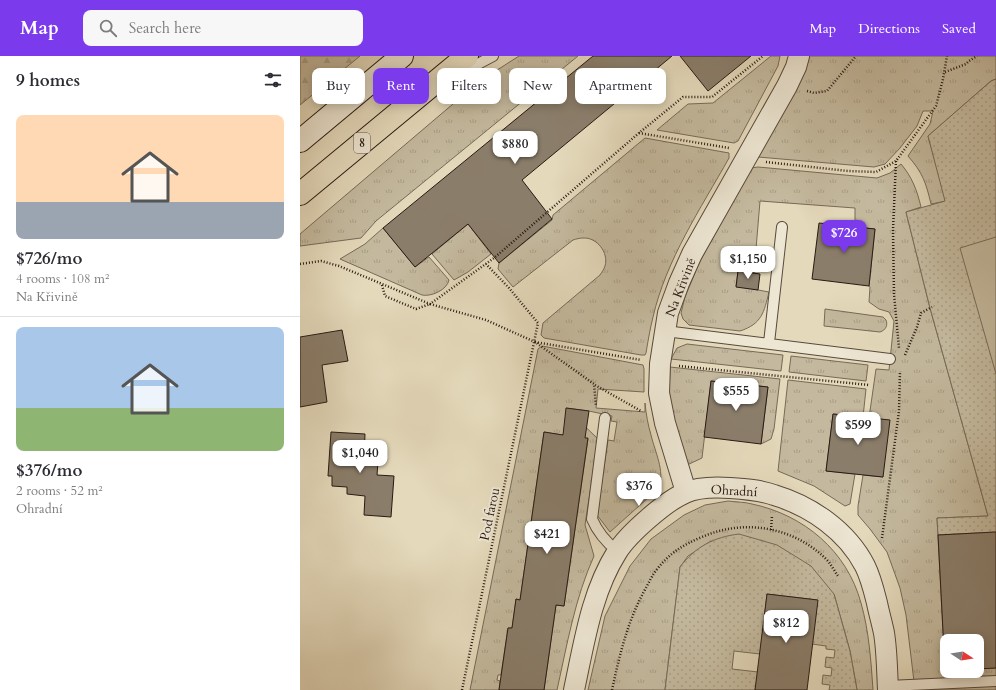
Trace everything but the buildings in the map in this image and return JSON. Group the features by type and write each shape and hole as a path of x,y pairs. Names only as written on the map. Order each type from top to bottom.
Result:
{"highway":[{"name":"8","path":"429,87 467,56"},
{"name":"8","path":"300,194 409,104"}],"main road":[{"path":"300,140 402,56"}],"street":[{"name":"Na Křivině","path":"686,492 665,423 659,393 660,364 670,307 679,282 740,155 787,86 796,67 799,56"},
{"name":"Ohradní","path":"574,690 587,631 598,594 607,570 617,551 628,538 672,500 686,492 704,488 721,487 762,491 790,500 825,520 851,544 865,566 873,585 884,633 888,688"}],"lane":[{"path":"429,89 494,56"},
{"path":"769,343 782,227"},
{"path":"665,331 890,358"},
{"path":"605,418 592,519 596,529 606,542 617,551"},
{"path":"888,688 996,681"}],"path":[{"path":"382,285 384,296 416,309 430,304 486,264 683,97 712,97 763,56"},
{"path":"787,86 814,93 827,91 856,56"},
{"path":"639,133 740,155 848,171 876,172 896,161 936,106 947,56"},
{"path":"944,72 966,64 969,60 977,56"},
{"path":"896,161 893,230 894,294 899,349"},
{"path":"300,264 321,260 430,304 486,320 535,342 594,384 643,412"},
{"name":"Pod farou","path":"462,690 538,323 486,264"},
{"path":"903,358 917,327 921,313 932,308"},
{"path":"535,342 660,364 869,385"},
{"path":"882,538 899,411 900,364"},
{"path":"594,384 597,414 605,418"},
{"path":"771,530 772,521"},
{"path":"612,690 621,649 639,601 656,570 670,554 684,544 725,529 744,526 771,530 791,536 816,550 829,562 838,576"}],"green space":[{"path":"300,56 360,56 345,68 312,68 312,95 300,105"},
{"path":"519,56 578,56 563,68 509,68 509,104 519,104 376,221 361,238 300,246 300,234 453,104 501,104 500,68"},
{"path":"771,56 780,56 778,66 738,141 734,143 657,130 688,104 713,103"},
{"path":"805,56 996,56 996,79 991,81 928,136 946,201 931,204 923,178 908,156 930,124 933,111 923,111 917,126 900,148 885,164 874,167 758,157"},
{"path":"996,79 996,537 995,532 938,535 937,518 988,516 930,308 906,212 945,201 928,136 991,81"},
{"path":"645,138 729,153 729,158 685,235 666,275 653,317 645,355 544,338 541,335 543,323 600,275 605,267 606,261 601,247 593,240 588,238 573,240 513,287 498,269 499,263 552,220 553,215"},
{"path":"901,164 914,184 918,195 921,207 906,212 930,308 988,516 937,518 943,634 940,634 940,678 984,678 984,669 996,668 996,690 915,690 906,615 900,588 887,552 858,515 863,475 883,477 868,418 876,369 889,370 894,321 889,312 879,309 869,302 869,286 875,229 855,227 855,208 760,201 754,273 738,271 736,286 769,292 765,306 758,321 740,331 689,325 683,319 681,313 685,297 699,263 751,168 758,167 877,178 890,173"},
{"path":"468,224 491,254 468,272 454,280 432,254"},
{"path":"383,228 415,267 429,257 449,280 448,284 442,290 434,294 422,295 340,259 365,244"},
{"path":"996,237 996,374 960,248"},
{"path":"825,309 883,317 887,322 887,325 884,330 880,332 824,326"},
{"path":"687,344 783,355 781,371 671,359 677,348"},
{"path":"542,346 643,365 644,392 598,389 596,408 645,412 645,403 649,427 659,462 661,482 659,488 610,532 597,515 608,440 614,441 617,422 611,421 612,416 566,408 598,439 585,525 594,556 587,572 577,605 557,690 544,690 556,605 564,606 588,439 544,432 520,600 516,599 512,628 508,628 501,675 498,675 497,680 500,681 499,690 470,690 538,349"},
{"path":"791,356 868,365 866,381 789,372"},
{"path":"670,367 780,379 774,429 771,439 761,444 768,387 711,381 702,458 687,465 676,434 669,399"},
{"path":"788,380 866,389 863,417 833,414 826,471 855,474 850,504 845,506 814,486 778,471"},
{"path":"728,501 752,504 771,509 789,517 806,526 821,538 834,552 845,567 854,584 861,603 868,635 873,690 857,690 850,651 834,594 711,541 688,556 680,567 665,690 588,690 605,616 630,566 651,539 684,515 705,505"},
{"path":"739,534 777,545 811,566 834,594 850,651 857,690 829,690 830,685 822,684 823,675 831,676 832,668 825,667 826,657 834,658 835,650 826,649 826,646 812,644 817,600 767,594 760,654 734,651 732,669 758,672 755,690 665,690 680,567 692,554 713,540"}]}
